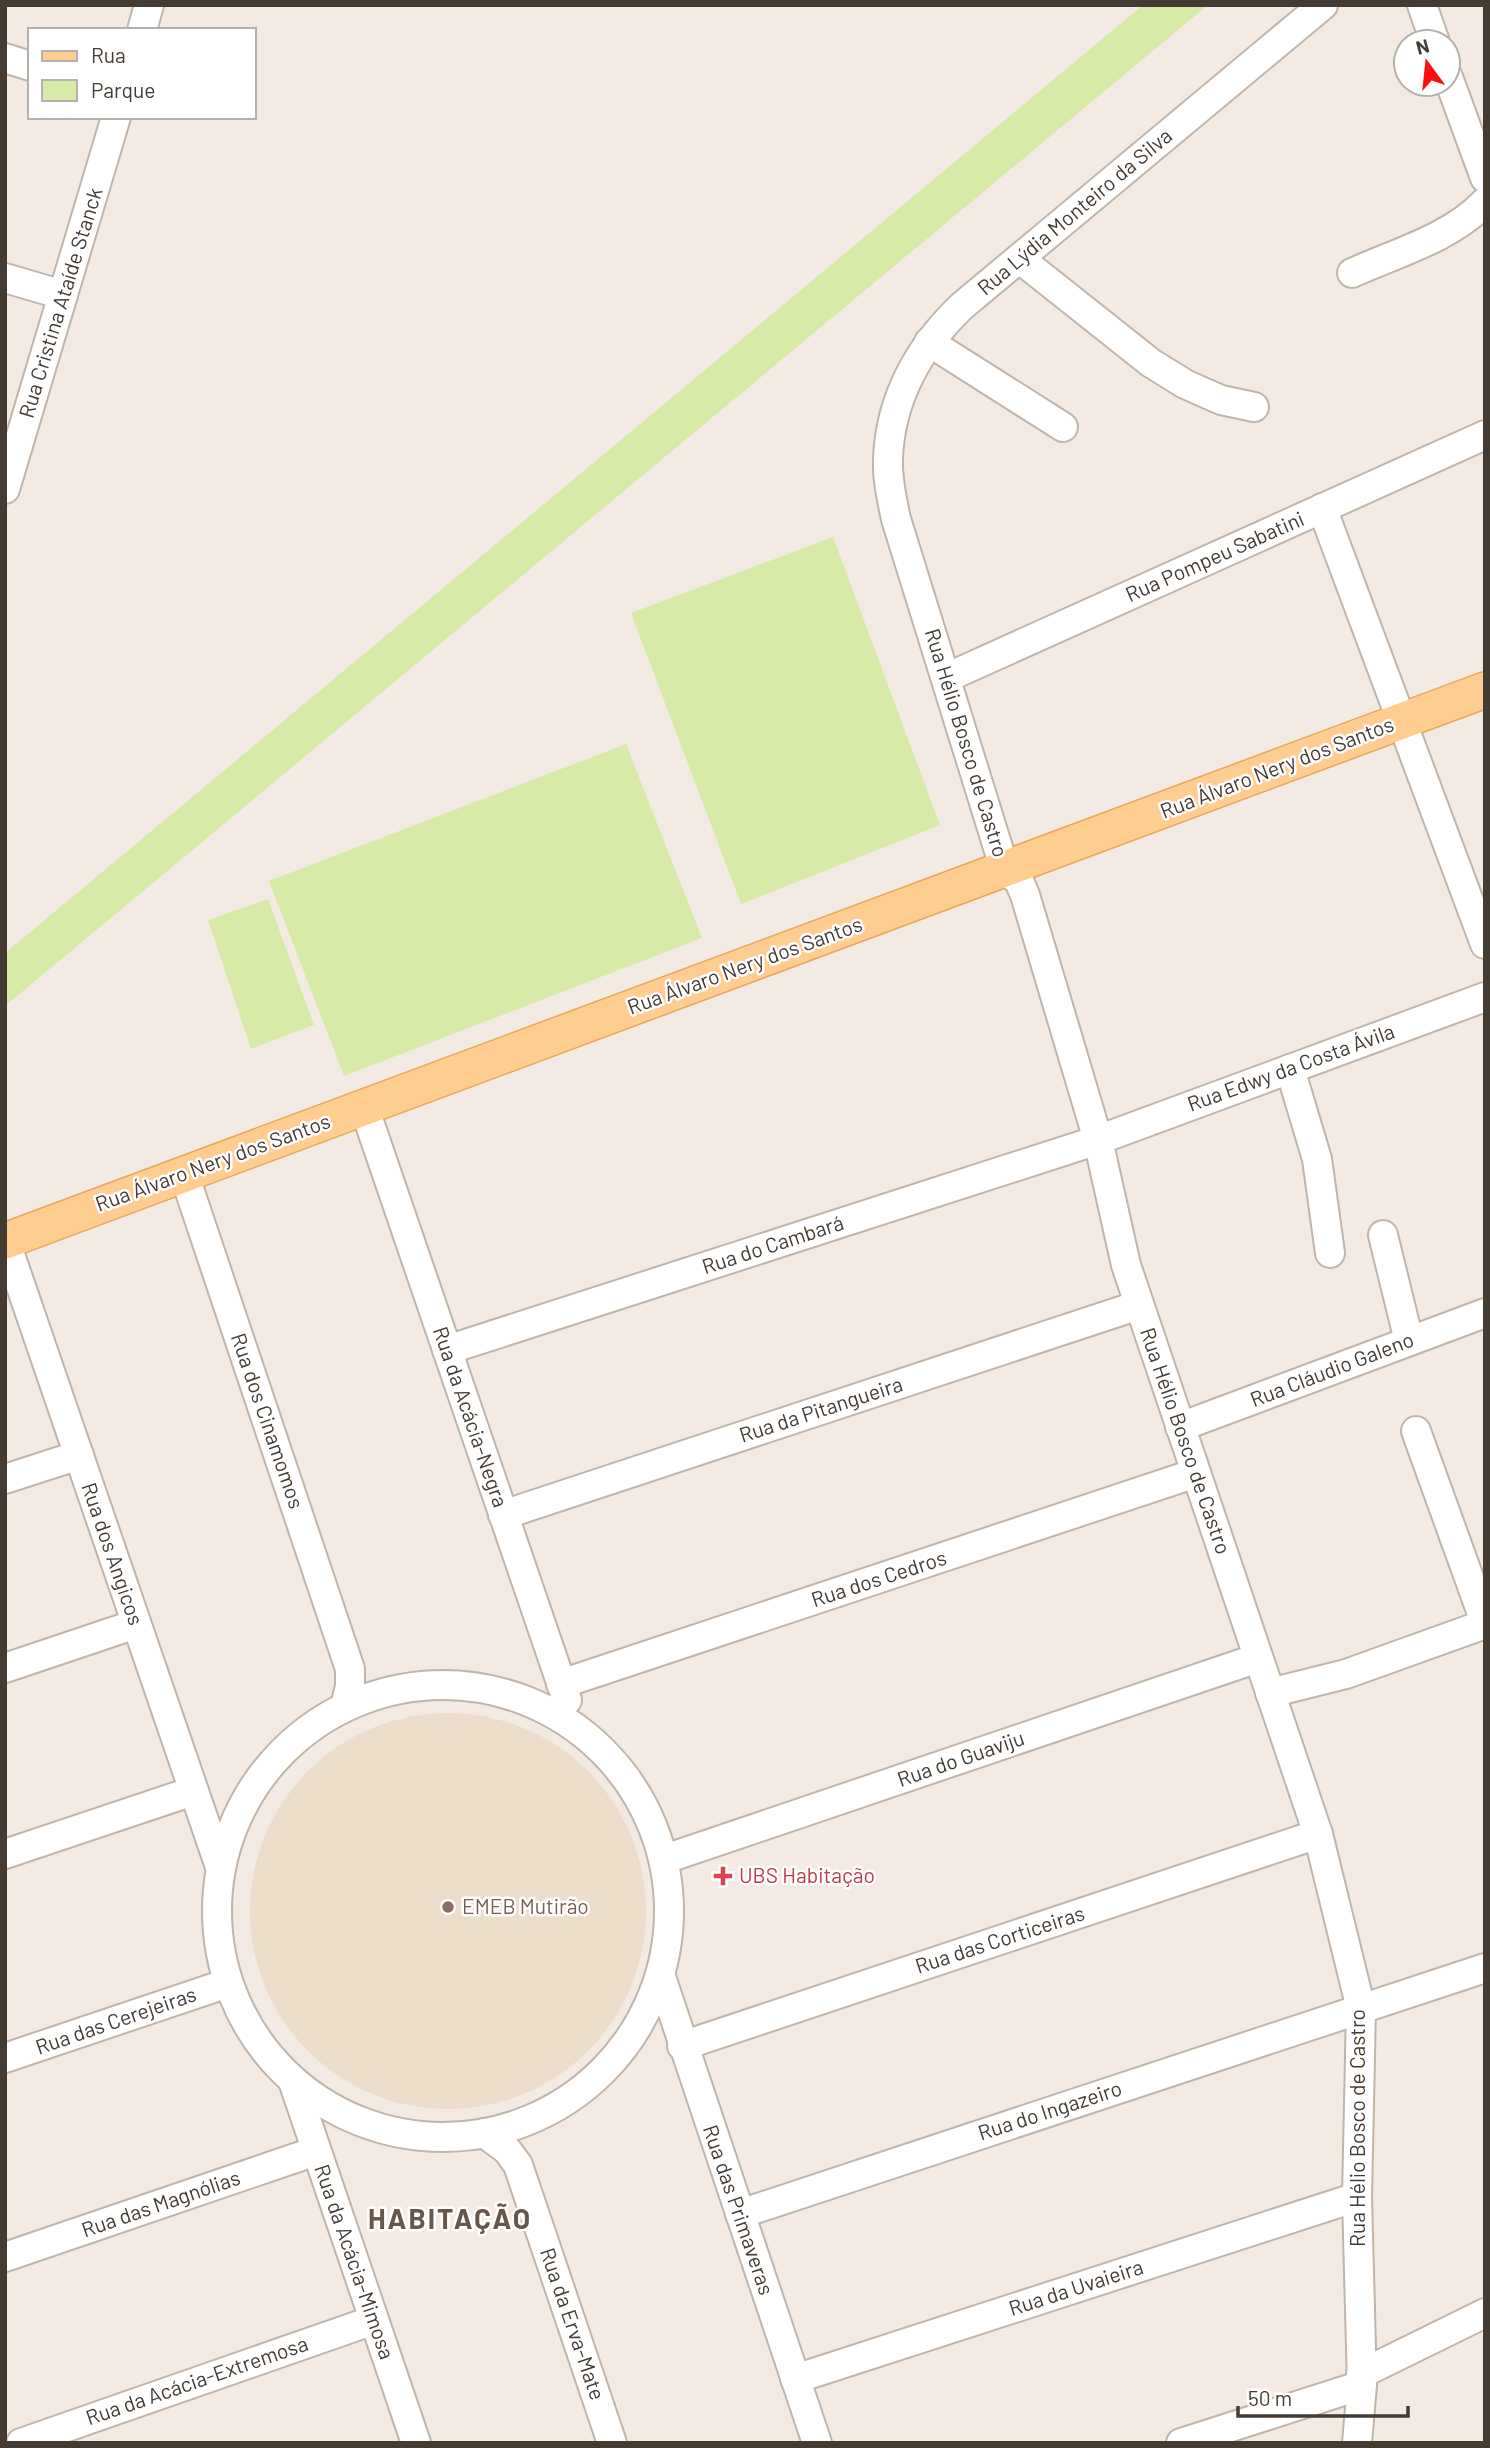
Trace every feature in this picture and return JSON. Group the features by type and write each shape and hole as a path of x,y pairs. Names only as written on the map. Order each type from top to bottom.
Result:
{"main road":[{"name":"Rua Álvaro Nery dos Santos","path":"5,1240 1485,691"}],"street":[{"path":"143,28 149,5"},
{"name":"Rua Lýdia Monteiro da Silva","path":"888,460 893,422 912,368 929,342 962,306 1323,5"},
{"path":"1422,5 1430,28"},
{"path":"5,58 28,65"},
{"path":"1456,98 1485,178"},
{"name":"Rua Cristina Ataíde Stanck","path":"5,489 115,119"},
{"path":"1352,273 1446,231 1474,213 1485,202"},
{"path":"1020,259 1151,362 1185,384 1222,400 1254,407"},
{"path":"5,278 63,295"},
{"path":"929,342 1063,427"},
{"name":"Rua Pompeu Sabatini","path":"946,678 1485,435"},
{"name":"Rua Hélio Bosco de Castro","path":"888,460 896,519 1005,870 1019,881 1025,895 1098,1140 1116,1229 1139,1306 1318,1834 1361,2009 1357,2197 1362,2379 1357,2443"},
{"path":"1322,509 1485,944"},
{"name":"Rua Edwy da Costa Ávila","path":"1098,1140 1485,997"},
{"path":"1290,1069 1317,1159 1330,1253"},
{"name":"Rua da Acácia-Negra","path":"364,1107 575,1726"},
{"name":"Rua do Cambará","path":"447,1350 1098,1140"},
{"name":"Rua dos Cinamomos","path":"184,1174 350,1669 350,1686 345,1707"},
{"path":"1382,1235 1409,1341"},
{"name":"Rua dos Angicos","path":"5,1240 220,1867"},
{"name":"Rua da Pitangueira","path":"503,1515 1139,1306"},
{"name":"Rua Cláudio Galeno","path":"1180,1427 1485,1313"},
{"path":"1270,1693 1381,1662 1485,1623 1416,1431"},
{"path":"5,1479 79,1455"},
{"name":"Rua dos Cedros","path":"561,1684 1196,1474"},
{"path":"5,1668 136,1624"},
{"name":"Rua do Guaviju","path":"665,1859 1258,1658"},
{"path":"350,1669 381,1693"},
{"path":"461,1685 502,1692 527,1701 575,1726 606,1753 632,1784 652,1820 665,1859 670,1918 660,1977 631,2038 585,2087 527,2121 484,2133 443,2137 402,2133 362,2123 326,2105 293,2081 265,2052 243,2019 228,1983 216,1926 220,1867 232,1827 251,1790 277,1757 308,1729 345,1707 381,1693 421,1686 461,1685"},
{"path":"5,1854 193,1791"},
{"name":"Rua das Corticeiras","path":"682,2046 1318,1834"},
{"name":"Rua do Ingazeiro","path":"740,2214 1485,1968"},
{"name":"Rua das Primaveras","path":"660,1977 817,2443"},
{"name":"Rua das Cerejeiras","path":"5,2058 228,1983"},
{"name":"Rua da Acácia-Mimosa","path":"293,2081 416,2443"},
{"name":"Rua da Erva-Mate","path":"518,2165 518,2146 527,2121"},
{"name":"Rua da Erva-Mate","path":"484,2133 507,2150 518,2165 612,2443"},
{"name":"Rua das Magnólias","path":"5,2257 316,2151"},
{"name":"Rua da Uvaieira","path":"795,2379 1357,2197"},
{"path":"1181,2443 1362,2379 1485,2313"},
{"name":"Rua da Acácia-Extremosa","path":"21,2443 374,2320"}],"shaded area":[{"name":"EMEB Mutirão","path":"448,1713 487,1717 524,1728 558,1746 588,1771 613,1801 631,1835 642,1872 646,1911 642,1950 631,1987 613,2021 588,2051 558,2076 524,2094 487,2105 448,2109 409,2105 372,2094 338,2076 308,2051 283,2021 265,1987 254,1950 250,1911 254,1872 265,1835 283,1801 308,1771 338,1746 372,1728 409,1717"}],"green space":[{"path":"1143,5 1208,5 5,1006 5,953"},
{"path":"833,537 940,825 741,904 631,613"},
{"path":"626,744 702,938 344,1076 269,881"},
{"path":"268,899 314,1025 251,1049 208,920"}],"place":[{"name":"UBS Habitação","path":"723,1876"},
{"name":"EMEB Mutirão","path":"448,1907"}],"district":[{"name":"HABITAÇÃO","path":"450,2219"}]}
